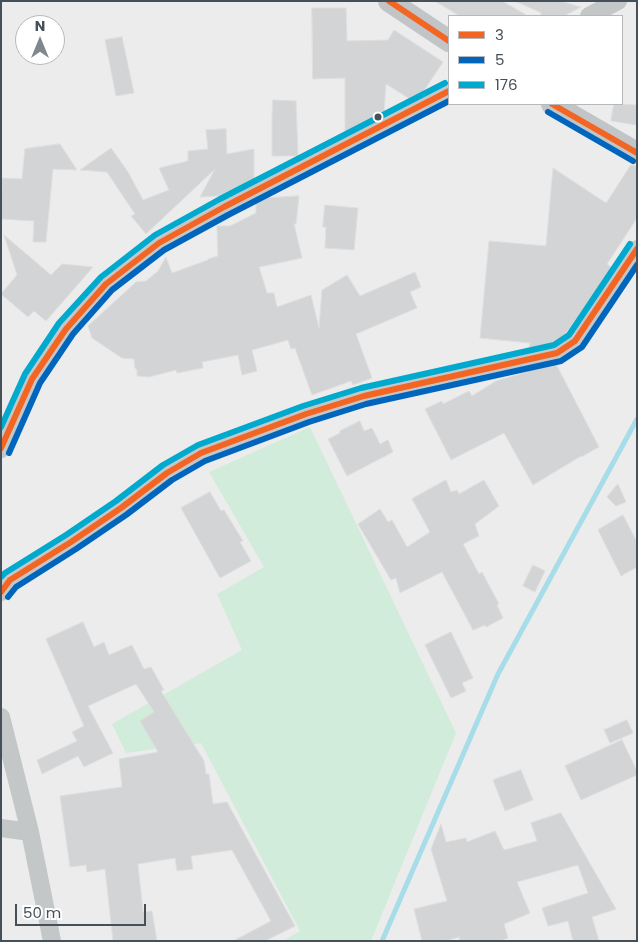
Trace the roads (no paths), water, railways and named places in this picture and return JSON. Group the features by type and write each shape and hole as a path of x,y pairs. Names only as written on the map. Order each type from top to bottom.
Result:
{"main road":[{"path":"389,1 448,40"},
{"path":"554,105 637,153"}],"street":[{"path":"591,15 618,1"},
{"path":"1,449 32,379 66,329 106,284 159,243 448,92"},
{"path":"1,592 10,580 71,542 121,508 166,473 201,452 306,414 364,396 558,353 574,341 637,249"},
{"path":"1,717 30,832 52,941"},
{"path":"1,828 30,832"}],"waterway":[{"path":"382,941 498,674 637,419"}]}
